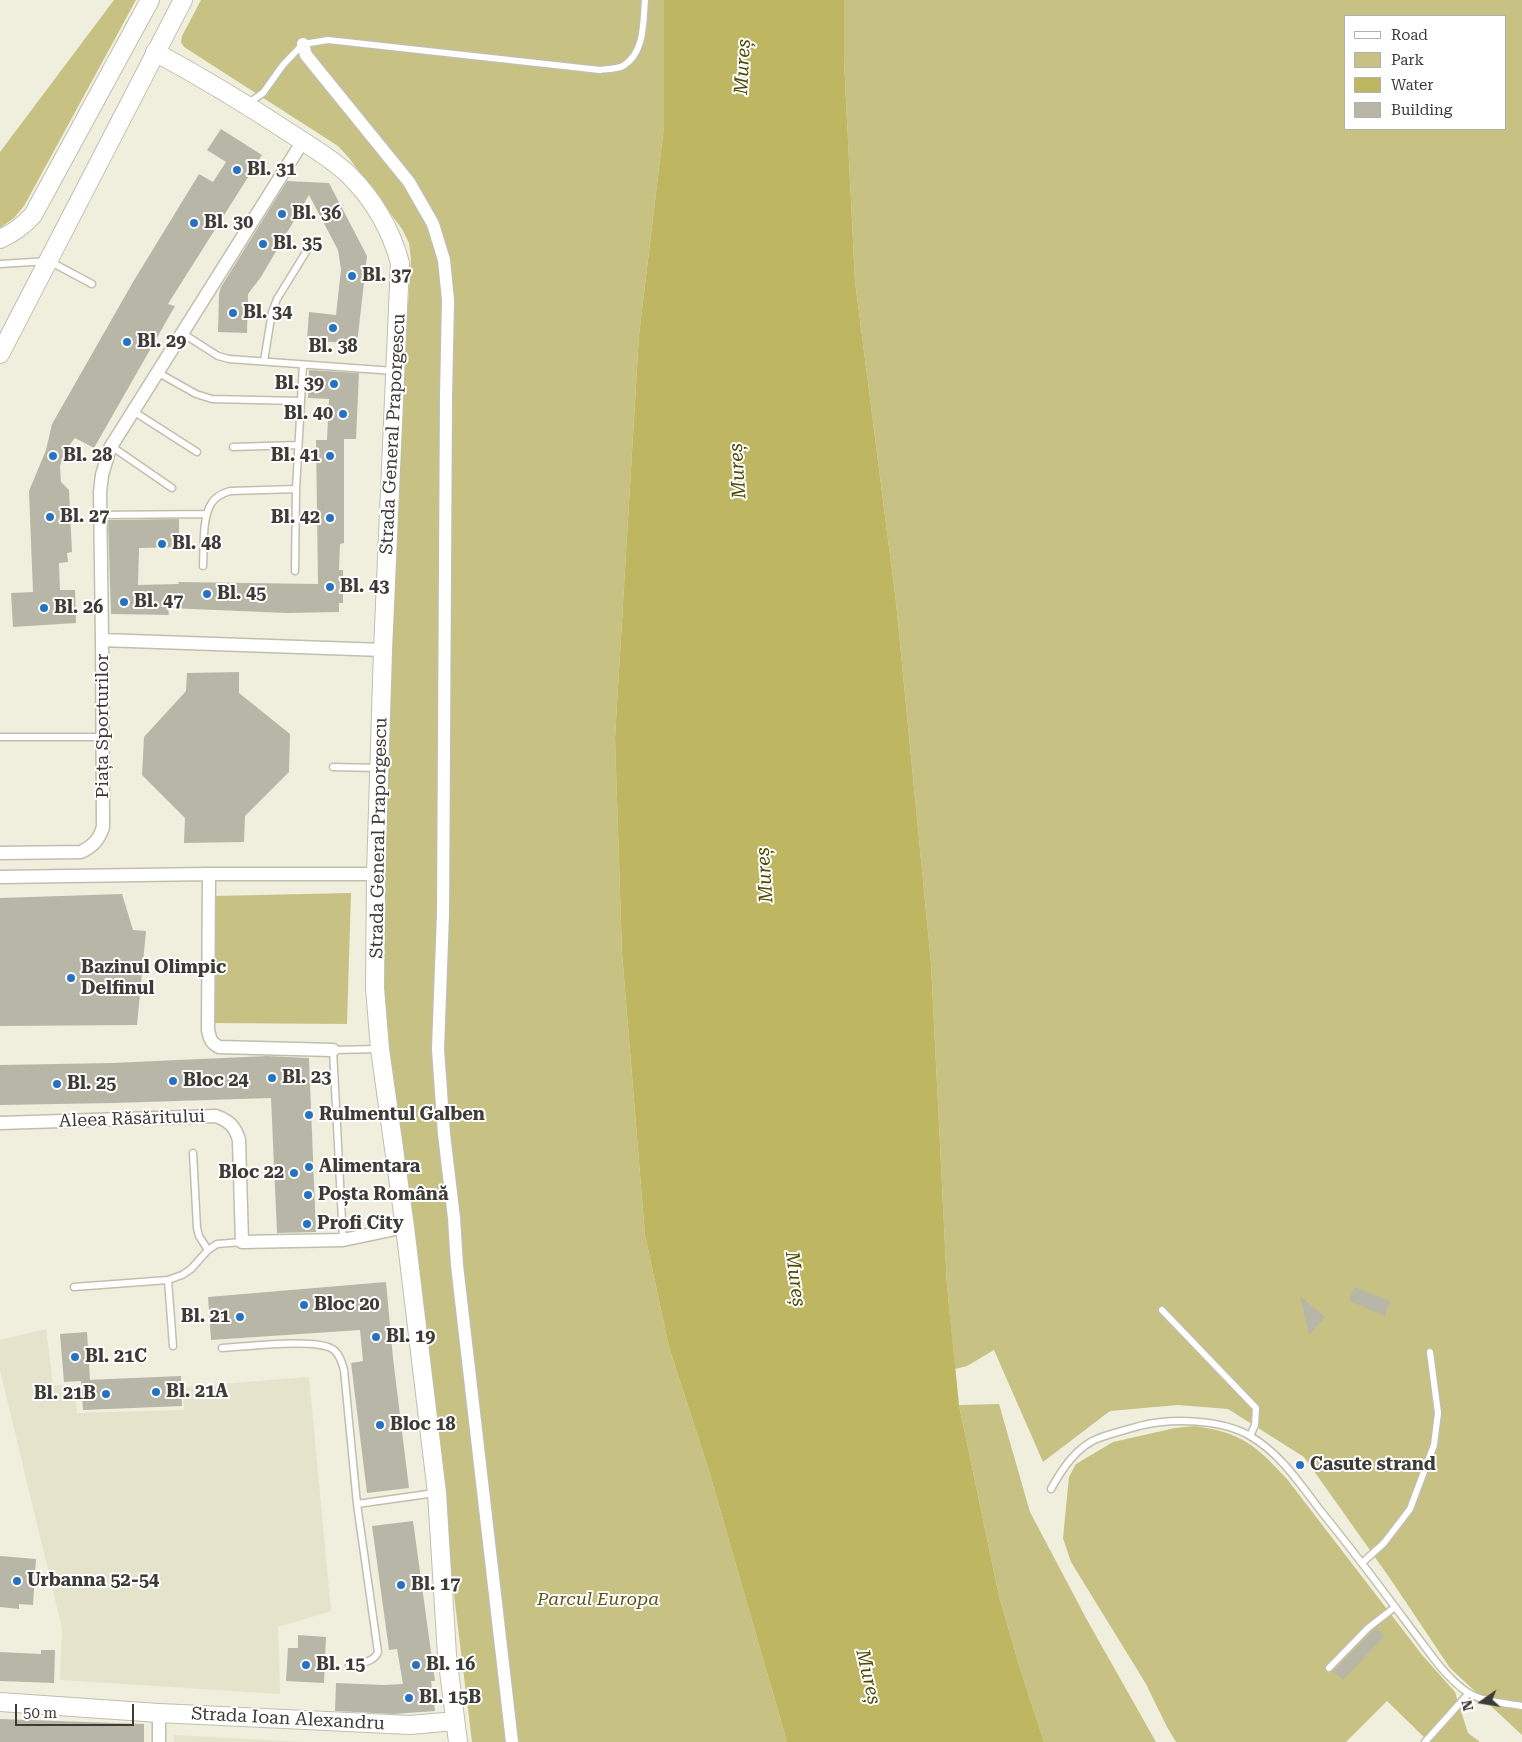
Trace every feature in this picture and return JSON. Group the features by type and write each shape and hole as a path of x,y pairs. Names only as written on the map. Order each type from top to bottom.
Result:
{"street":[{"path":"0,240 18,230 33,215 150,0"},
{"path":"0,354 183,0"},
{"path":"303,44 306,55 409,182 434,224 444,260 448,300 444,598 443,914 438,1049 457,1265 512,1742"},
{"name":"Strada General Praporgescu","path":"155,52 246,105 329,158 350,176 385,223 395,242 400,263 383,650 376,874 375,988 380,1049 405,1227 438,1493 447,1656 458,1742"},
{"path":"102,640 99,515 102,475 106,459 157,372 303,142"},
{"name":"Piața Sporturilor","path":"0,853 81,852 91,847 99,838 102,827 104,737 102,640 383,650"},
{"path":"208,874 208,1030 213,1044 219,1047 333,1050"},
{"path":"0,877 376,874"},
{"name":"Aleea Răsăritului","path":"0,1123 216,1116 227,1121 236,1129 239,1140 242,1242"},
{"path":"242,1242 343,1240 405,1227"},
{"name":"Strada Ioan Alexandru","path":"0,1702 159,1713 410,1725 455,1721"},
{"path":"159,1713 159,1742"}],"lane":[{"path":"246,105 263,93 283,65 303,44 328,40 600,70 622,67 635,56 641,38 645,0"},
{"path":"264,361 272,312 277,299 309,247"},
{"path":"0,264 49,260 92,284"},
{"path":"182,333 218,356 303,365 394,371"},
{"path":"295,571 296,489 303,365"},
{"path":"157,372 196,394 212,399 300,401"},
{"path":"133,411 197,452"},
{"path":"233,447 298,445"},
{"path":"112,446 172,488"},
{"path":"203,566 206,514 211,503 222,494 230,491 296,489"},
{"path":"99,515 206,514"},
{"path":"0,737 104,737"},
{"path":"333,767 380,768"},
{"path":"343,1240 333,1050 380,1049"},
{"path":"193,1153 198,1236 208,1250"},
{"path":"74,1287 168,1280 182,1275 191,1269 208,1250 217,1244 242,1242"},
{"path":"168,1280 173,1346"},
{"path":"1162,1310 1256,1408 1255,1425 1250,1436"},
{"path":"222,1348 308,1343 323,1344 334,1349 340,1358 344,1370 357,1504 378,1652 376,1658 349,1665"},
{"path":"1362,1563 1384,1542 1410,1510 1434,1446 1438,1413 1430,1352"},
{"path":"1051,1489 1060,1473 1072,1458 1089,1443 1098,1438 1121,1431 1146,1425 1200,1422 1232,1428 1250,1436 1268,1449 1287,1467 1448,1677 1469,1693 1490,1700 1522,1706"},
{"path":"357,1504 438,1493"},
{"path":"1329,1668 1368,1628 1395,1607"},
{"path":"1425,1742 1469,1693"}],"shaded area":[{"path":"46,1329 53,1385 74,1386 77,1413 184,1410 183,1387 309,1377 331,1611 278,1627 280,1694 60,1680 62,1628 0,1370 0,1340"},
{"path":"174,1735 304,1742 174,1742"}],"green space":[{"path":"114,0 136,0 24,206 14,218 0,228 0,152"},
{"name":"Parcul Europa","path":"201,0 664,0 664,126 639,335 615,738 622,953 645,1235 669,1347 709,1471 787,1742 472,1742 385,1030 381,973 397,473 411,259 409,243 402,229 338,146 184,47 181,42 182,36"},
{"path":"844,0 1522,0 1522,1735 1450,1668 1389,1577 1304,1457 1228,1409 1178,1405 1110,1411 1043,1462 994,1350 967,1366 955,1369 947,1286 931,963 896,602 855,281 844,60"},
{"path":"351,893 347,1024 211,1023 213,896"},
{"path":"999,1404 1030,1512 1087,1620 1156,1742 1044,1742 999,1596 959,1405"},
{"path":"1195,1426 1225,1432 1247,1442 1266,1457 1287,1479 1423,1656 1455,1692 1468,1733 1480,1742 1429,1742 1387,1701 1346,1742 1176,1742 1146,1684 1071,1562 1063,1538 1069,1477 1076,1464 1113,1442 1175,1428"}],"water":[{"name":"Mureș","path":"664,0 844,0 844,60 855,281 896,602 931,963 947,1286 959,1405 999,1596 1044,1742 787,1742 709,1471 669,1347 645,1235 622,953 615,738 639,335 664,126"}],"building":[{"path":"221,129 262,155 168,304 175,306 94,448 75,438 65,451 60,466 61,482 69,490 72,552 67,553 68,562 59,563 60,590 75,590 76,623 13,627 11,593 33,592 29,491 46,450 52,424 133,282 199,174 213,182 226,162 207,150"},
{"path":"287,181 329,183 367,256 357,344 307,340 309,312 336,315 341,269 338,250 309,195 261,277 248,294 247,333 218,332 219,294 221,287"},
{"path":"309,370 359,373 356,439 344,439 344,543 340,544 339,570 343,570 343,603 339,603 339,612 286,613 168,608 169,615 111,614 108,520 179,519 179,547 139,548 138,585 179,584 178,582 318,584 316,440 327,440 329,399 308,398"},
{"path":"239,672 239,693 290,734 289,772 245,816 244,842 184,843 185,818 142,775 144,737 186,691 187,673"},
{"name":"Bazinul Olimpic Delfinul","path":"122,894 133,930 146,931 137,1025 0,1026 0,898"},
{"path":"267,1056 309,1058 316,1232 277,1233 271,1098 0,1105 0,1065 112,1063"},
{"path":"386,1282 409,1488 367,1493 351,1363 363,1361 360,1330 211,1340 208,1297"},
{"path":"1354,1287 1390,1301 1385,1316 1349,1301"},
{"path":"1300,1296 1325,1317 1309,1335"},
{"path":"87,1332 90,1380 181,1376 182,1406 83,1410 81,1381 64,1382 60,1334"},
{"path":"413,1521 435,1681 431,1681 435,1711 394,1714 335,1711 336,1683 403,1684 397,1649 389,1650 372,1526"},
{"name":"Urbanna 52-54","path":"0,1556 36,1559 33,1605 19,1604 19,1609 0,1607"},
{"path":"1376,1628 1385,1636 1343,1680 1333,1671"},
{"name":"Bl. 15","path":"298,1635 326,1637 324,1683 286,1681 288,1648 298,1648"},
{"path":"41,1650 55,1650 54,1683 0,1681 0,1652 41,1654"},
{"path":"0,1719 144,1724 144,1742 0,1742"}],"place":[{"name":"Bl. 31","path":"237,170"},
{"name":"Bl. 36","path":"282,214"},
{"name":"Bl. 30","path":"194,223"},
{"name":"Bl. 35","path":"263,244"},
{"name":"Bl. 37","path":"352,276"},
{"name":"Bl. 34","path":"233,313"},
{"name":"Bl. 38","path":"333,328"},
{"name":"Bl. 29","path":"127,342"},
{"name":"Bl. 39","path":"334,384"},
{"name":"Bl. 40","path":"343,414"},
{"name":"Bl. 28","path":"53,456"},
{"name":"Bl. 41","path":"330,456"},
{"name":"Bl. 27","path":"50,517"},
{"name":"Bl. 42","path":"330,518"},
{"name":"Bl. 48","path":"162,544"},
{"name":"Bl. 43","path":"330,587"},
{"name":"Bl. 45","path":"207,594"},
{"name":"Bl. 47","path":"124,602"},
{"name":"Bl. 26","path":"44,608"},
{"name":"Bazinul Olimpic Delfinul","path":"71,978"},
{"name":"Bl. 23","path":"272,1078"},
{"name":"Bloc 24","path":"173,1081"},
{"name":"Bl. 25","path":"57,1084"},
{"name":"Rulmentul Galben","path":"309,1115"},
{"name":"Alimentara","path":"309,1167"},
{"name":"Bloc 22","path":"294,1173"},
{"name":"Poșta Română","path":"308,1195"},
{"name":"Profi City","path":"307,1224"},
{"name":"Bloc 20","path":"304,1305"},
{"name":"Bl. 21","path":"240,1317"},
{"name":"Bl. 19","path":"376,1337"},
{"name":"Bl. 21C","path":"75,1357"},
{"name":"Bl. 21A","path":"156,1392"},
{"name":"Bl. 21B","path":"106,1394"},
{"name":"Bloc 18","path":"380,1425"},
{"name":"Casute strand","path":"1300,1465"},
{"name":"Urbanna 52-54","path":"17,1581"},
{"name":"Bl. 17","path":"401,1585"},
{"name":"Bl. 15","path":"306,1665"},
{"name":"Bl. 16","path":"416,1665"},
{"name":"Bl. 15B","path":"409,1698"}]}
